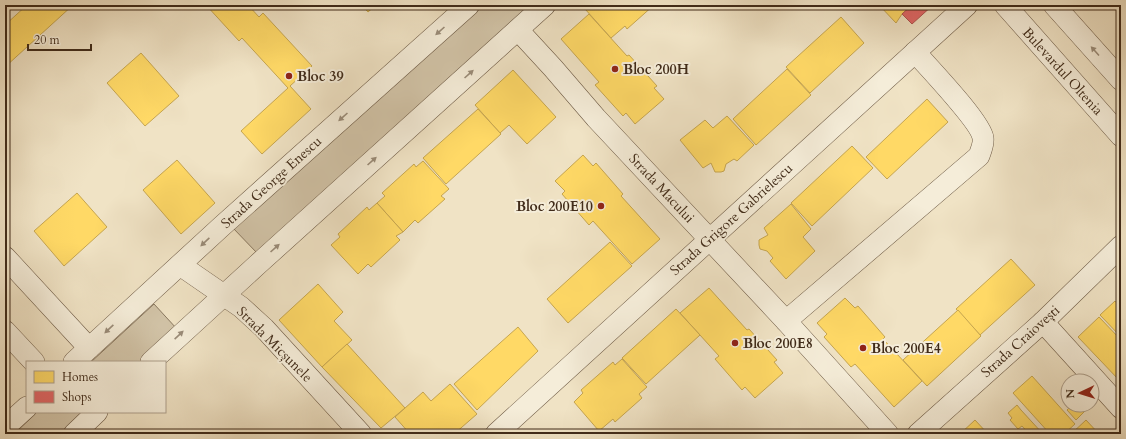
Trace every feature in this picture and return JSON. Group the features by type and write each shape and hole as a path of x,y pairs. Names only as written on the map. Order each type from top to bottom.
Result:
{"street":[{"name":"Strada George Enescu","path":"81,355 470,5"},
{"path":"152,361 545,5"},
{"name":"Strada Grigore Gabrielescu","path":"496,434 967,5"},
{"name":"Bulevardul Oltenia","path":"1004,5 1121,136"},
{"path":"1054,5 1121,80"},
{"name":"Strada Macului","path":"518,30 596,118 786,321 888,434"},
{"path":"786,321 979,156 983,138 976,122 915,52"},
{"name":"Strada Craiovești","path":"918,434 1042,322 1121,246"},
{"path":"5,257 81,355"},
{"name":"Strada Micșunele","path":"180,265 241,307 264,328 361,434"},
{"path":"1042,322 1121,408"},
{"path":"5,331 33,361"},
{"path":"5,427 26,408"},
{"path":"74,434 96,413"}],"shaded area":[{"path":"482,5 530,5 257,253 233,228"},
{"path":"154,304 177,329 142,361 92,361"},
{"path":"36,413 87,413 64,434 14,434"}],"building: Homes":[{"path":"27,5 73,5 5,67 5,25"},
{"name":"Bloc 39","path":"206,5 248,5 259,17 263,13 312,66 290,86 311,109 262,154 241,131 288,88 242,38 239,41"},
{"path":"362,5 376,5 368,12"},
{"path":"590,5 654,5 627,29 625,26 611,38 585,9"},
{"path":"879,5 912,5 902,14 896,23"},
{"name":"Bloc 200H","path":"589,14 627,56 629,55 657,86 654,88 664,99 635,124 626,113 623,116 595,85 599,82 561,39"},
{"path":"841,17 864,43 810,93 786,67"},
{"path":"141,53 179,96 145,126 107,83"},
{"path":"787,69 811,95 756,145 733,119"},
{"path":"513,70 556,117 527,144 509,125 500,133 475,105"},
{"path":"927,99 948,122 887,179 866,157"},
{"path":"478,109 501,134 446,184 423,158"},
{"path":"727,116 754,145 737,161 734,159 726,164 724,171 715,172 711,163 703,168 680,140 705,120 713,128"},
{"path":"852,146 873,168 812,226 791,203"},
{"name":"Bloc 200E10","path":"583,155 593,166 596,163 623,194 621,196 660,239 632,264 593,221 589,225 562,194 565,191 555,181"},
{"path":"177,160 215,203 181,234 143,190"},
{"path":"423,161 449,189 441,196 445,199 418,223 415,220 403,232 377,203 385,196 382,193 414,164 416,167"},
{"path":"77,193 107,227 64,266 34,231"},
{"path":"377,203 403,232 396,236 400,240 371,267 368,264 358,274 331,245 340,237 338,234 367,207 369,210"},
{"path":"791,204 811,229 803,237 815,251 786,279 770,261 773,258 767,251 760,249 759,240 768,235 764,228"},
{"path":"610,242 632,266 568,323 547,299"},
{"path":"1011,259 1035,285 980,335 956,309"},
{"path":"318,284 343,312 334,321 352,340 322,367 279,320"},
{"name":"Bloc 200E8","path":"709,288 747,330 749,329 777,360 774,362 783,373 755,398 745,387 742,390 715,359 719,356 680,313"},
{"name":"Bloc 200E4","path":"845,298 855,308 858,306 885,337 883,339 922,381 894,407 855,364 851,367 824,337 827,334 817,323"},
{"path":"1115,301 1121,308 1121,337 1100,315"},
{"path":"676,309 700,335 646,384 622,358"},
{"path":"958,310 981,336 927,386 903,360"},
{"path":"1099,317 1121,340 1121,379 1119,380 1078,337"},
{"path":"518,327 538,351 477,410 454,384"},
{"path":"347,344 405,408 381,428 322,367"},
{"path":"622,359 647,387 639,394 642,398 615,422 613,419 599,431 574,402 583,393 581,390 613,362 615,365"},
{"path":"1032,376 1060,407 1060,413 1065,413 1075,424 1064,434 1050,434 1013,393"},
{"path":"450,384 477,414 454,434 410,434 395,417 423,392 431,401"},
{"path":"1017,405 1043,434 1029,434 1022,426 1018,429 1010,420 1012,418 1008,413"},
{"path":"1070,413 1083,413 1076,420"},
{"path":"975,420 988,434 960,434"},
{"path":"1086,420 1099,434 1071,434"}],"building: Shops":[{"path":"912,5 933,5 912,24 902,14"}],"place":[{"name":"Bloc 200H","path":"615,69"},
{"name":"Bloc 39","path":"289,76"},
{"name":"Bloc 200E10","path":"601,206"},
{"name":"Bloc 200E8","path":"735,343"},
{"name":"Bloc 200E4","path":"863,348"}]}
